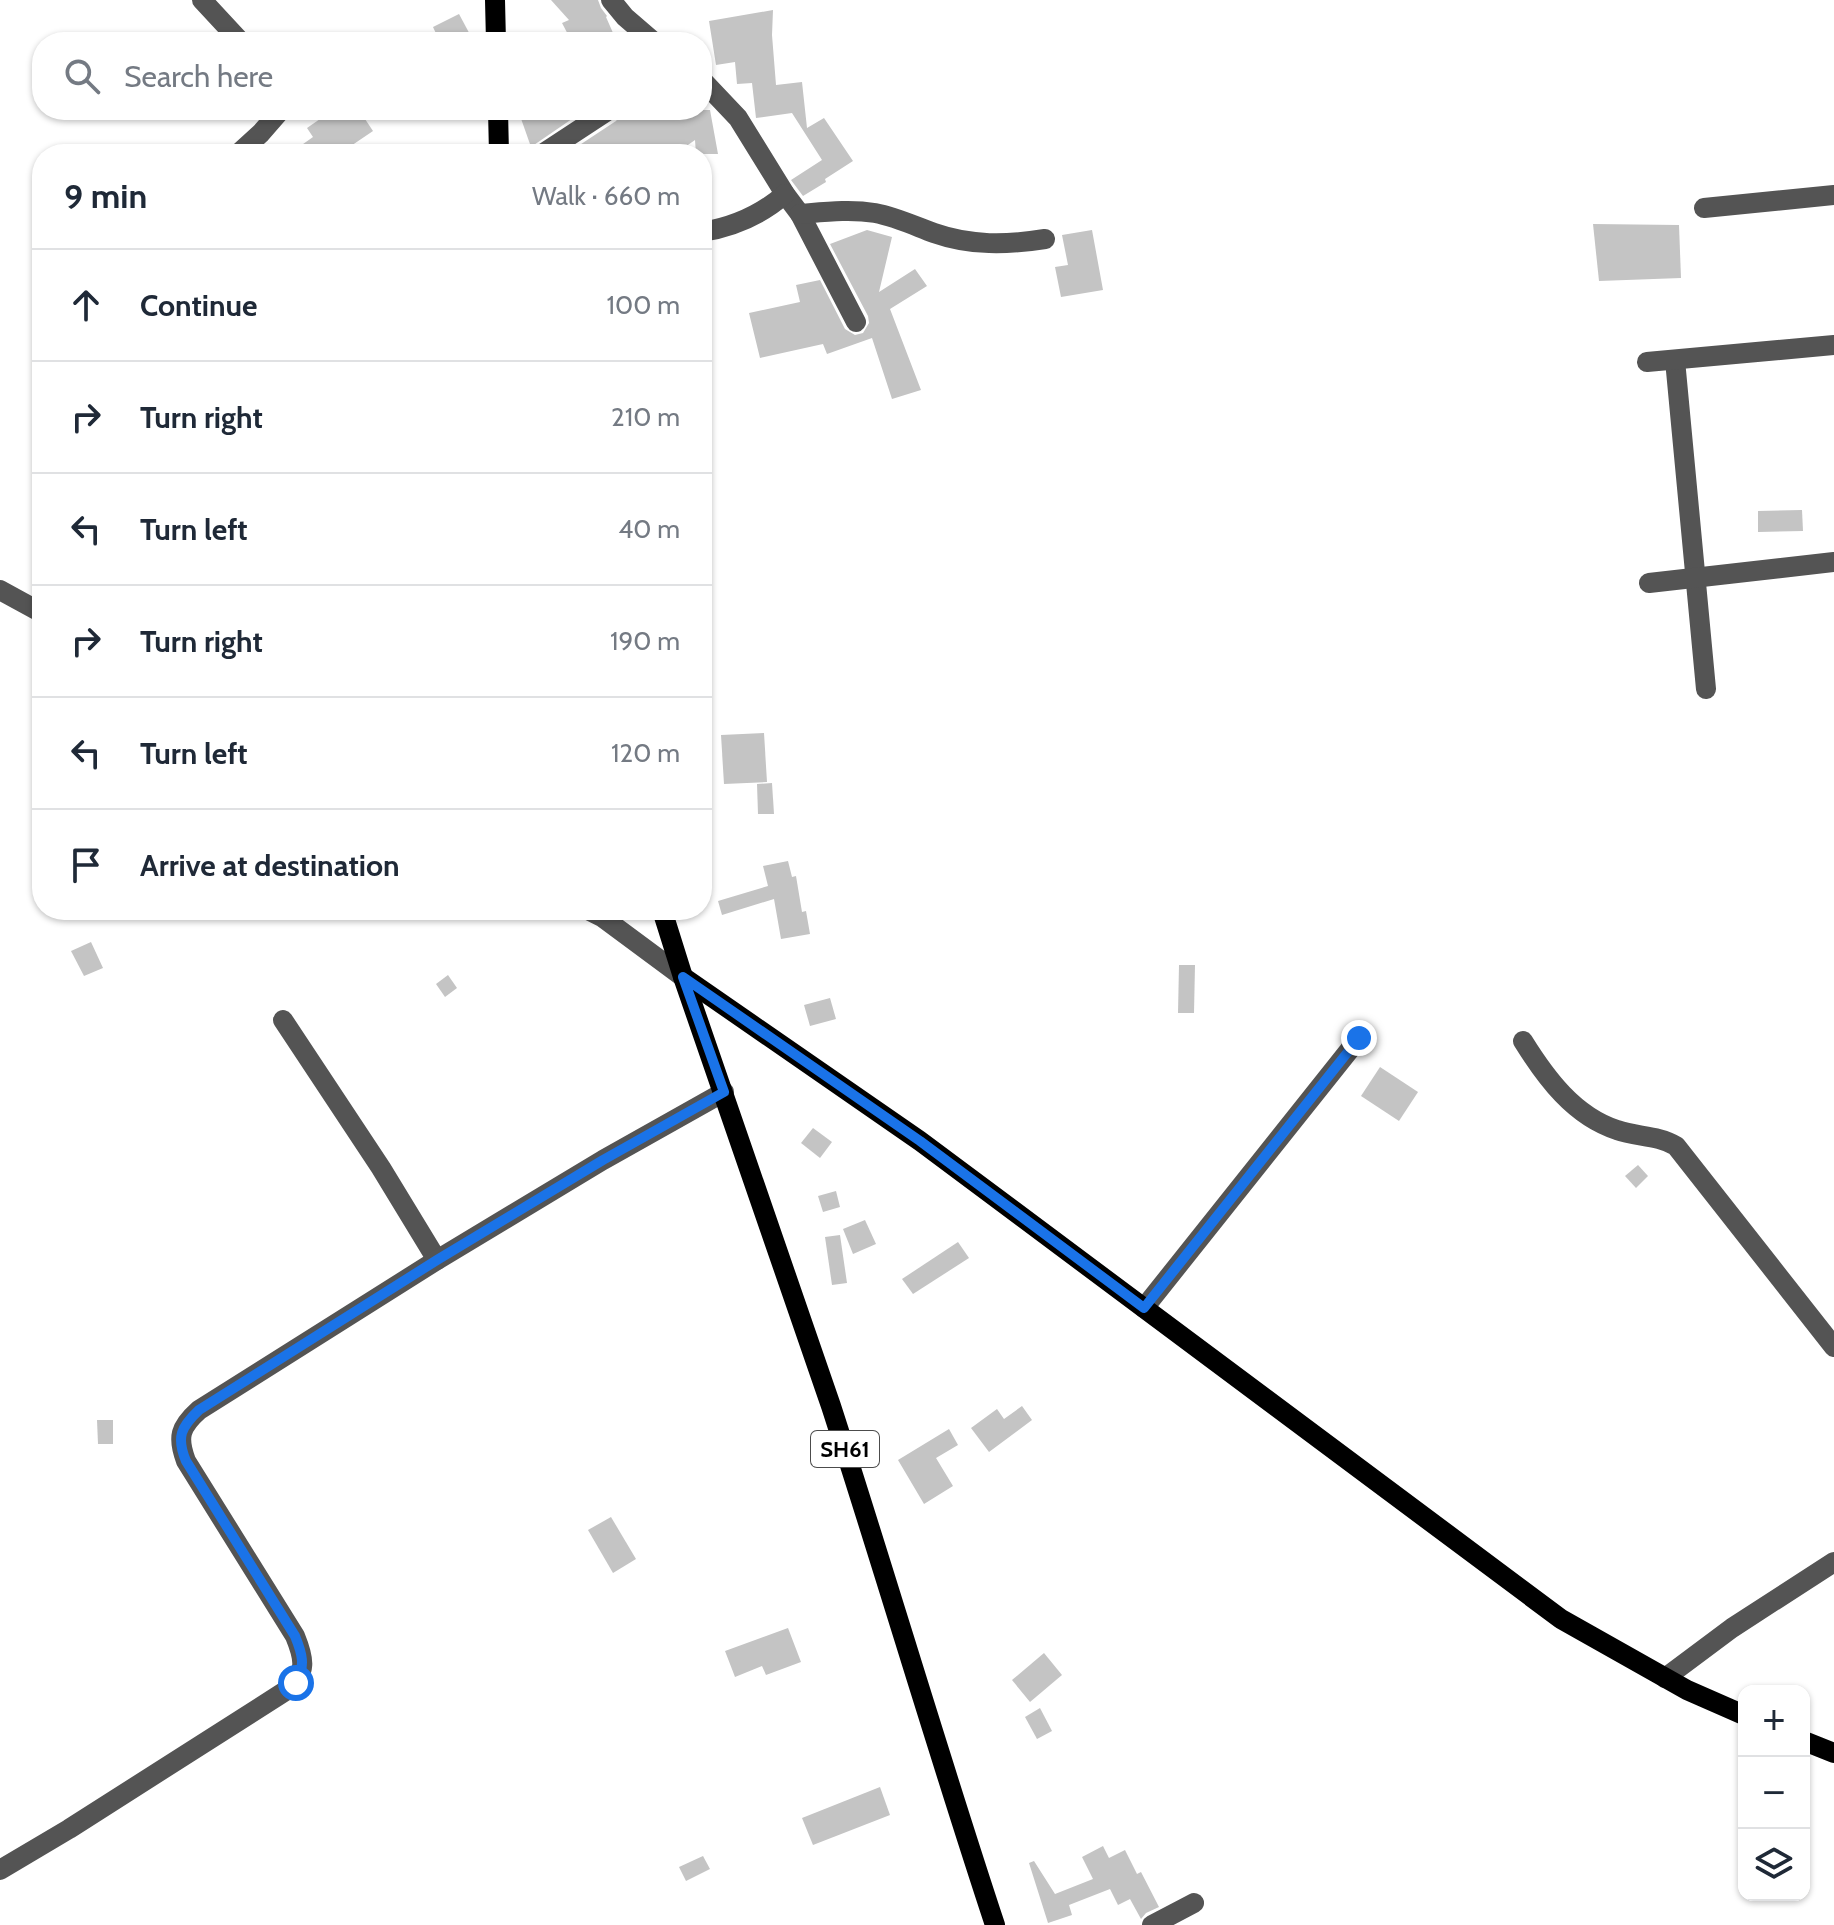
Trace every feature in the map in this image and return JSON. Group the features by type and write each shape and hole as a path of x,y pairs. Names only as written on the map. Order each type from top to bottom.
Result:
{"main road":[{"path":"495,0 496,32"},
{"path":"498,120 499,144"},
{"name":"SH61","path":"665,920 830,1405 995,1925"},
{"path":"683,977 920,1141 1561,1619 1687,1690 1738,1712"},
{"path":"1810,1743 1834,1753"}],"street":[{"path":"202,0 232,32"},
{"path":"611,0 642,32"},
{"path":"712,91 738,118 800,214 856,322"},
{"path":"249,144 272,120"},
{"path":"557,144 594,120"},
{"path":"712,230 754,216 785,194"},
{"path":"1704,208 1834,195"},
{"path":"800,214 841,211 875,213 958,240 988,244 1045,239"},
{"path":"1647,362 1834,345"},
{"path":"1675,360 1706,689"},
{"path":"1649,583 1834,562"},
{"path":"0,590 32,608"},
{"path":"606,920 683,977"},
{"path":"283,1020 381,1168 437,1260"},
{"path":"1144,1308 1359,1038"},
{"path":"1523,1041 1549,1080 1585,1113 1614,1130 1659,1138 1676,1146 1834,1347"},
{"path":"0,1870 296,1683 301,1674 303,1663 295,1636 181,1450 182,1429 188,1420 199,1410 437,1260 603,1160 724,1092"},
{"path":"1665,1678 1732,1628 1834,1562"},
{"path":"1152,1925 1194,1903"}],"building":[{"path":"551,0 598,0 613,32 567,32 562,23 569,20"},
{"path":"773,10 776,85 802,82 807,128 824,118 853,161 803,196 791,180 822,160 792,113 756,118 752,83 737,84 735,62 716,65 709,21"},
{"path":"459,14 469,32 435,32 433,27"},
{"path":"319,120 366,120 373,131 354,144 303,144 313,137 307,128"},
{"path":"522,120 570,120 535,144 530,144"},
{"path":"712,120 718,154 712,154 712,144 695,144 695,140 689,144 581,144 616,121"},
{"path":"1593,224 1679,225 1681,278 1599,281"},
{"path":"867,230 892,237 879,292 915,269 927,286 890,309 921,390 892,399 872,338 827,354 823,344 760,358 749,313 800,302 796,285 820,280 845,329 855,335 863,333 869,323 868,316 830,244"},
{"path":"1092,230 1103,290 1061,297 1055,267 1068,265 1062,235"},
{"path":"1802,510 1803,531 1758,532 1758,511"},
{"path":"764,733 767,782 724,784 721,735"},
{"path":"772,783 774,814 758,814 757,784"},
{"path":"788,861 792,877 796,876 802,912 806,911 810,934 781,939 774,899 722,915 718,901 768,886 763,866"},
{"path":"91,942 103,968 84,976 71,951"},
{"path":"1179,965 1195,965 1194,1013 1178,1013"},
{"path":"448,975 457,988 445,997 436,984"},
{"path":"830,998 836,1019 810,1026 804,1005"},
{"path":"1380,1067 1418,1092 1399,1121 1361,1096"},
{"path":"813,1128 832,1142 820,1158 801,1143"},
{"path":"1638,1165 1648,1176 1636,1188 1625,1176"},
{"path":"836,1191 840,1207 823,1212 818,1196"},
{"path":"865,1220 876,1244 853,1254 843,1229"},
{"path":"840,1235 847,1283 832,1285 825,1237"},
{"path":"958,1242 969,1258 913,1294 902,1279"},
{"path":"1022,1406 1032,1420 989,1452 971,1428 997,1409 1004,1419"},
{"path":"97,1420 113,1420 113,1444 98,1444"},
{"path":"949,1429 958,1445 936,1458 953,1486 924,1504 898,1460"},
{"path":"611,1517 636,1559 613,1573 588,1530"},
{"path":"788,1628 801,1662 766,1675 762,1666 735,1677 725,1651"},
{"path":"1044,1653 1062,1675 1030,1702 1012,1680"},
{"path":"1040,1708 1052,1731 1037,1739 1025,1717"},
{"path":"880,1787 890,1815 813,1845 802,1818"},
{"path":"1103,1846 1109,1858 1125,1850 1137,1874 1141,1872 1159,1907 1141,1919 1130,1899 1118,1905 1110,1889 1069,1905 1072,1915 1048,1923 1029,1863 1034,1861 1055,1894 1093,1879 1082,1857"},
{"path":"703,1856 710,1869 686,1881 679,1867"}],"route":[{"path":"296,1683 303,1663 295,1636 186,1461 181,1450 182,1429 199,1410 437,1260 603,1160 724,1092 683,977 920,1141 1144,1308 1359,1038"}]}
